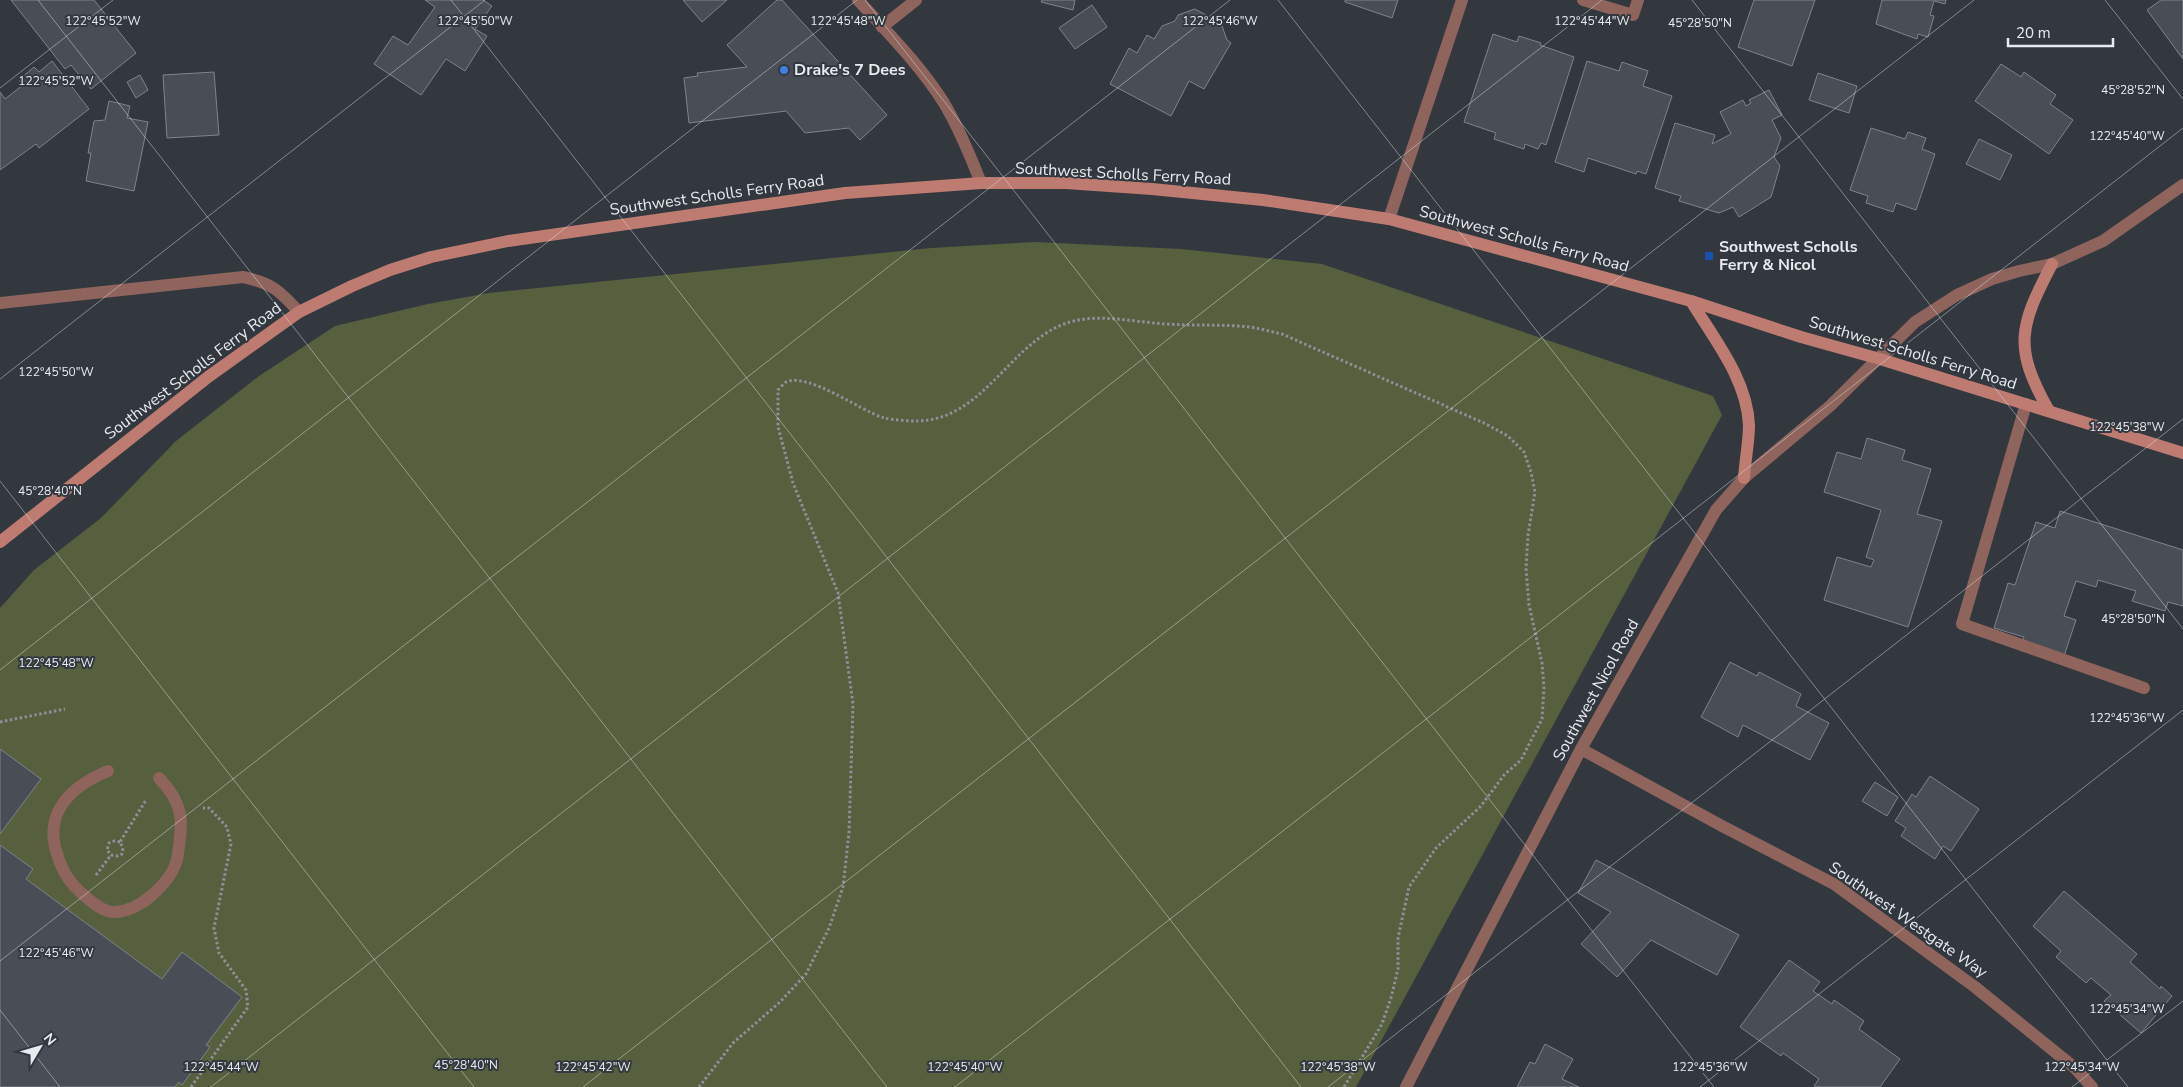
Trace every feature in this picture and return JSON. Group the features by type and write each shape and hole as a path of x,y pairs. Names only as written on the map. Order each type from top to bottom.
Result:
{"main road":[{"name":"Southwest Scholls Ferry Road","path":"0,542 208,377 299,312 390,270 431,257 508,241 845,194 981,183 1066,183 1152,188 1263,200 1389,219 1692,301 1800,337 1880,359 2183,452"},
{"path":"2049,411 2035,387 2025,357 2024,337 2026,317 2052,264"},
{"path":"1692,301 1740,385 1749,426 1744,478"}],"street":[{"path":"858,0 918,67 943,103 963,137 981,183"},
{"path":"882,27 916,0"},
{"path":"1389,219 1462,0"},
{"path":"1582,0 1633,15 1638,0"},
{"name":"Southwest Nicol Road","path":"1406,1087 1581,749 1716,510 1744,478 1830,406 1880,359 1915,322 1957,296 1992,280 2019,271 2052,264 2103,241 2183,185"},
{"path":"0,303 243,277 262,281 279,290 299,312"},
{"path":"2026,404 1962,624 2144,688"},
{"name":"Southwest Westgate Way","path":"1581,749 1722,826 1834,884 1976,986 2075,1068 2092,1087"},
{"path":"108,771 89,779 71,794 60,807 53,826 52,841 62,872 74,887 96,905 114,912 139,906 164,885 178,858 181,828 180,808 169,788 159,778"}],"path":[{"path":"699,1087 733,1044 780,1002 806,974 829,928 843,887 849,832 853,704 838,593 793,483 778,427 778,390 786,382 799,381 819,386 884,418 918,421 948,416 975,399 1034,342 1055,328 1085,318 1164,324 1250,327 1282,334 1492,427 1508,436 1524,452 1529,465 1534,492 1526,568 1529,605 1542,663 1544,688 1542,719 1521,760 1504,775 1481,806 1436,848 1409,887 1398,938 1398,968 1391,998 1382,1024 1344,1087"},
{"path":"0,722 65,709"},
{"path":"120,842 159,778"},
{"path":"180,808 209,808 226,827 231,844 214,928 219,953 246,990 248,1007 192,1087"},
{"path":"114,841 120,842 123,848 122,854 117,856 111,855 107,850 109,843 114,841"}],"green space":[{"path":"1035,242 1181,249 1322,264 1713,396 1722,415 1356,1087 0,1087 0,608 34,570 101,518 176,441 259,376 335,326 428,304 489,293 931,248"}],"building":[{"path":"11,0 94,0 136,53 91,89 71,65 65,69"},
{"path":"425,0 483,0 492,6 475,29 487,36 465,71 446,59 421,95 374,64 393,36 408,45 435,7"},
{"path":"683,0 727,0 702,22"},
{"name":"Drake's 7 Dees","path":"777,0 782,0 887,115 860,140 849,128 805,133 786,111 689,123 684,78 698,76 697,73 747,67 727,45"},
{"path":"1042,0 1075,0 1073,10 1041,2"},
{"path":"1345,0 1398,0 1392,18 1345,2"},
{"path":"1754,0 1815,0 1792,66 1738,47"},
{"path":"1882,0 1946,0 1945,4 1934,1 1930,15 1934,16 1928,37 1918,34 1917,39 1876,24"},
{"path":"2161,0 2183,0 2183,59 2147,10"},
{"path":"1092,5 1107,27 1075,49 1059,28"},
{"path":"1195,9 1221,23 1227,40 1231,43 1204,89 1189,81 1171,116 1110,84 1129,48 1137,53 1147,35 1154,39 1162,26 1175,21 1178,15"},
{"path":"1493,34 1517,42 1519,36 1574,57 1546,145 1541,143 1538,149 1525,144 1524,149 1494,139 1496,133 1464,122"},
{"path":"52,61 89,109 39,148 36,144 0,170 0,92 5,99 23,85 19,80 34,67 39,72"},
{"path":"1587,61 1619,71 1622,62 1648,71 1643,86 1672,96 1646,174 1637,171 1636,174 1588,158 1584,172 1555,162"},
{"path":"2001,64 2021,77 2024,72 2056,95 2050,104 2073,120 2049,154 1975,101"},
{"path":"214,72 219,135 167,138 163,75"},
{"path":"1818,73 1857,86 1849,113 1809,100"},
{"path":"140,75 148,90 136,98 127,82"},
{"path":"1769,90 1782,115 1772,120 1781,138 1774,157 1780,166 1771,197 1739,217 1733,207 1719,213 1679,201 1681,196 1655,188 1675,123 1715,135 1712,144 1731,134 1720,112 1743,100 1746,106 1751,103 1749,100"},
{"path":"109,101 130,106 127,118 148,122 134,191 86,181 91,153 88,153 94,121 105,120"},
{"path":"1871,128 1905,139 1908,132 1926,138 1922,149 1935,154 1916,210 1896,203 1893,212 1866,203 1868,196 1850,190"},
{"path":"1979,139 2012,155 2000,180 1966,164"},
{"path":"1867,438 1905,450 1902,460 1931,469 1917,514 1942,521 1908,627 1824,600 1837,557 1871,567 1874,560 1866,557 1881,510 1824,492 1837,452 1861,459"},
{"path":"2060,511 2183,550 2183,606 2168,602 2165,611 2132,601 2136,591 2098,580 2096,587 2076,581 2064,616 2076,620 2064,656 2021,643 2024,637 1994,628 2008,583 2015,585 2036,522 2055,528"},
{"path":"1730,662 1757,676 1759,672 1801,694 1796,706 1829,723 1810,760 1743,725 1738,737 1701,717"},
{"path":"0,749 41,779 0,834"},
{"path":"1930,776 1979,809 1951,851 1943,846 1935,859 1901,836 1906,828 1895,821 1912,794 1916,797"},
{"path":"1875,782 1898,797 1887,816 1862,801"},
{"path":"0,845 33,869 26,879 162,979 182,952 242,997 206,1045 210,1047 182,1085 179,1082 175,1087 0,1087"},
{"path":"1596,860 1739,935 1717,975 1651,940 1617,977 1581,944 1611,912 1578,893"},
{"path":"2064,891 2137,954 2130,962 2160,989 2161,986 2172,996 2141,1033 2104,1001 2111,995 2091,978 2086,983 2056,957 2061,951 2033,926"},
{"path":"1789,960 1820,982 1813,991 1832,1004 1834,1000 1864,1021 1859,1029 1900,1059 1880,1087 1816,1087 1814,1086 1819,1079 1783,1053 1781,1056 1740,1027"},
{"path":"1545,1044 1573,1059 1562,1079 1579,1087 1517,1087 1530,1062 1535,1064"}],"place":[{"name":"Drake's 7 Dees","path":"784,70"},
{"name":"Southwest Scholls Ferry & Nicol","path":"1709,256"}]}
